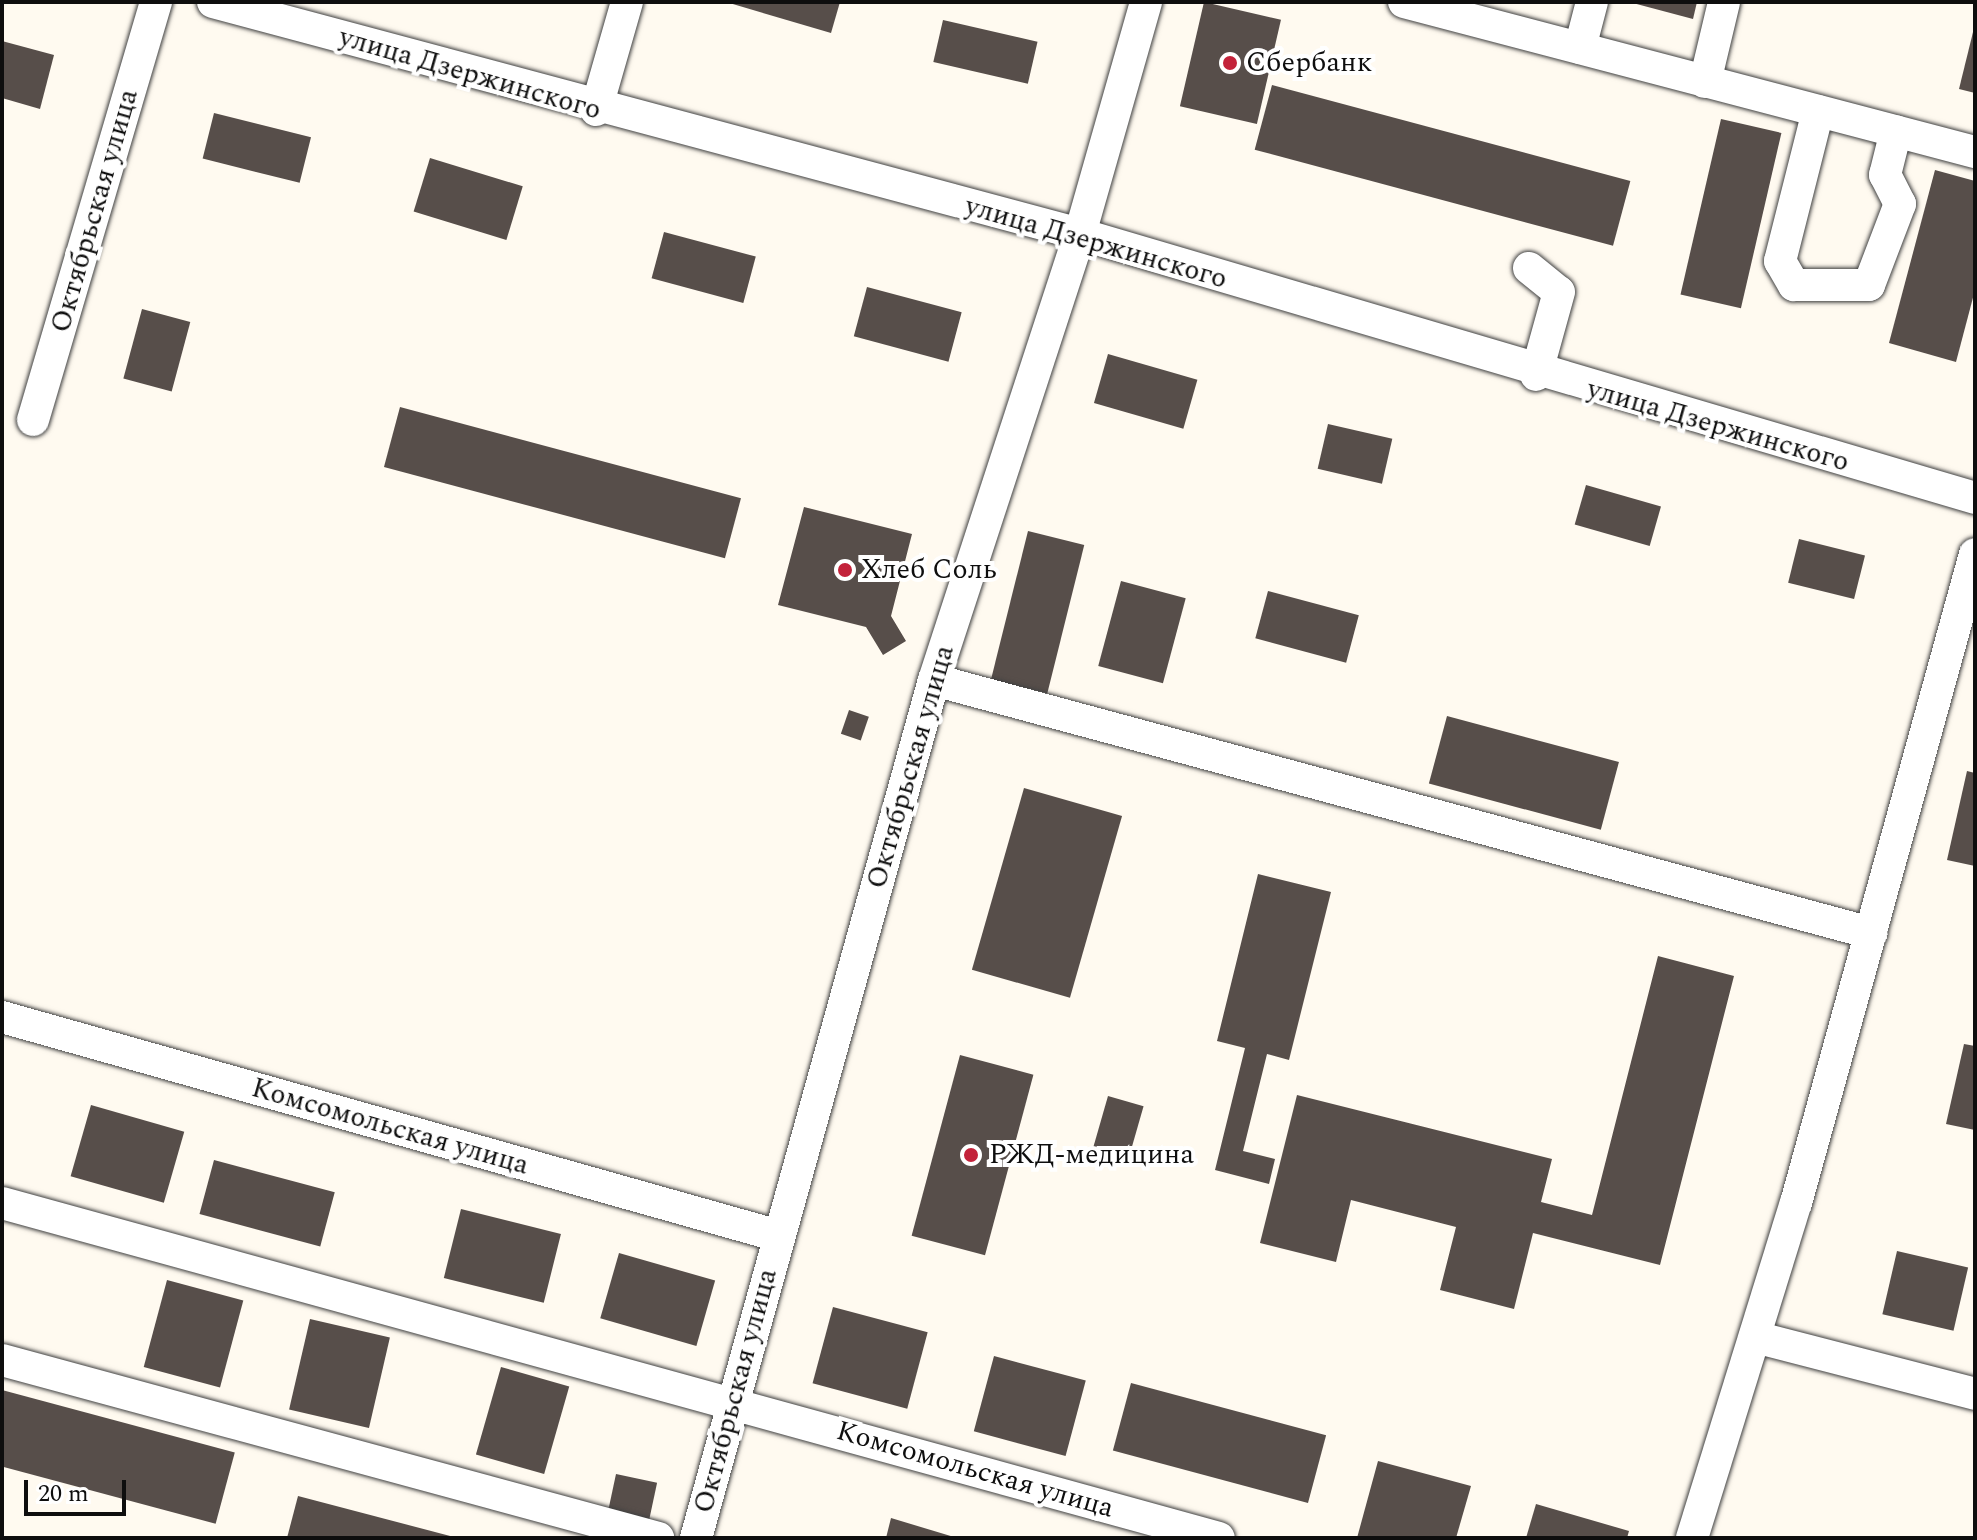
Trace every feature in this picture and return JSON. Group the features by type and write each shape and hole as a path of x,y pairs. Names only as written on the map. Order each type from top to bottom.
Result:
{"street":[{"name":"Октябрьская улица","path":"33,420 156,2"},
{"name":"улица Дзержинского","path":"213,2 596,110 1080,234 1536,375 1975,498"},
{"path":"596,110 627,2"},
{"name":"Октябрьская улица","path":"696,1538 731,1402 934,680 1080,234 1146,2"},
{"path":"1404,2 1975,152"},
{"path":"1580,48 1592,2"},
{"path":"1705,82 1724,2"},
{"path":"1818,111 1780,261 1794,285 1869,285 1900,204 1885,175 1896,131"},
{"path":"1529,268 1559,292 1536,375"},
{"path":"1692,1538 1755,1337 1975,554"},
{"path":"934,680 1871,933"},
{"name":"Комсомольская улица","path":"2,1017 779,1236"},
{"name":"Комсомольская улица","path":"2,1203 1219,1538"},
{"path":"1755,1337 1975,1394"},
{"path":"2,1360 658,1538"}],"building":[{"path":"726,2 840,2 831,33"},
{"name":"Сбербанк","path":"1204,2 1281,20 1257,124 1180,106"},
{"path":"1629,2 1697,2 1693,19"},
{"path":"943,20 1038,42 1028,84 933,62"},
{"path":"1975,28 1975,93 1959,89"},
{"path":"2,41 54,55 40,109 2,98"},
{"path":"1272,85 1630,181 1613,246 1255,150"},
{"path":"214,113 311,137 300,183 203,159"},
{"path":"1721,119 1781,133 1741,308 1681,294"},
{"path":"430,158 523,186 506,240 414,212"},
{"path":"1935,170 1975,181 1975,290 1956,362 1889,343"},
{"path":"664,232 756,257 743,303 652,278"},
{"path":"867,287 962,312 948,362 854,336"},
{"path":"142,309 190,322 172,391 123,379"},
{"path":"1108,354 1197,380 1183,429 1094,403"},
{"path":"400,407 741,498 725,558 384,467"},
{"path":"1328,424 1392,439 1382,484 1318,469"},
{"path":"1586,485 1661,506 1650,546 1575,524"},
{"name":"Хлеб Соль","path":"804,507 912,534 891,616 906,641 883,655 866,627 778,605"},
{"path":"1028,531 1084,545 1047,693 991,679"},
{"path":"1799,539 1865,555 1854,599 1788,583"},
{"path":"1121,581 1186,598 1163,683 1098,666"},
{"path":"1268,591 1359,615 1346,663 1255,638"},
{"path":"849,710 869,717 861,740 841,734"},
{"path":"1447,716 1619,762 1601,830 1429,784"},
{"path":"1967,771 1975,773 1975,866 1947,860"},
{"path":"1024,788 1122,816 1070,998 972,970"},
{"path":"1258,874 1331,892 1289,1060 1267,1054 1243,1151 1275,1159 1269,1184 1215,1170 1245,1048 1217,1041"},
{"path":"1658,956 1734,976 1660,1265 1533,1233 1514,1309 1440,1290 1456,1227 1351,1200 1336,1262 1260,1243 1297,1095 1552,1159 1541,1202 1592,1215"},
{"path":"1964,1044 1975,1046 1975,1130 1946,1124"},
{"name":"РЖД-медицина","path":"960,1055 1033,1075 985,1255 912,1236"},
{"path":"1108,1096 1144,1106 1128,1160 1093,1150"},
{"path":"91,1105 184,1132 164,1203 71,1176"},
{"path":"214,1160 335,1192 320,1246 200,1214"},
{"path":"461,1209 561,1234 544,1303 444,1278"},
{"path":"1897,1251 1968,1267 1954,1331 1882,1314"},
{"path":"619,1253 715,1281 696,1346 600,1318"},
{"path":"167,1280 243,1300 220,1387 144,1367"},
{"path":"833,1307 928,1332 907,1409 813,1383"},
{"path":"310,1319 390,1337 369,1428 289,1410"},
{"path":"994,1356 1086,1381 1066,1456 974,1431"},
{"path":"501,1367 569,1387 544,1474 476,1454"},
{"path":"1131,1383 1326,1435 1308,1503 1113,1451"},
{"path":"2,1390 235,1452 216,1524 2,1467"},
{"path":"1378,1461 1471,1486 1456,1538 1357,1538"},
{"path":"616,1474 657,1483 649,1523 607,1514"},
{"path":"298,1496 454,1537 454,1538 287,1538"},
{"path":"1536,1504 1629,1531 1627,1538 1526,1538"},
{"path":"891,1518 954,1537 886,1538"}],"place":[{"name":"Сбербанк","path":"1230,63"},
{"name":"Хлеб Соль","path":"845,570"},
{"name":"РЖД-медицина","path":"971,1155"}]}
